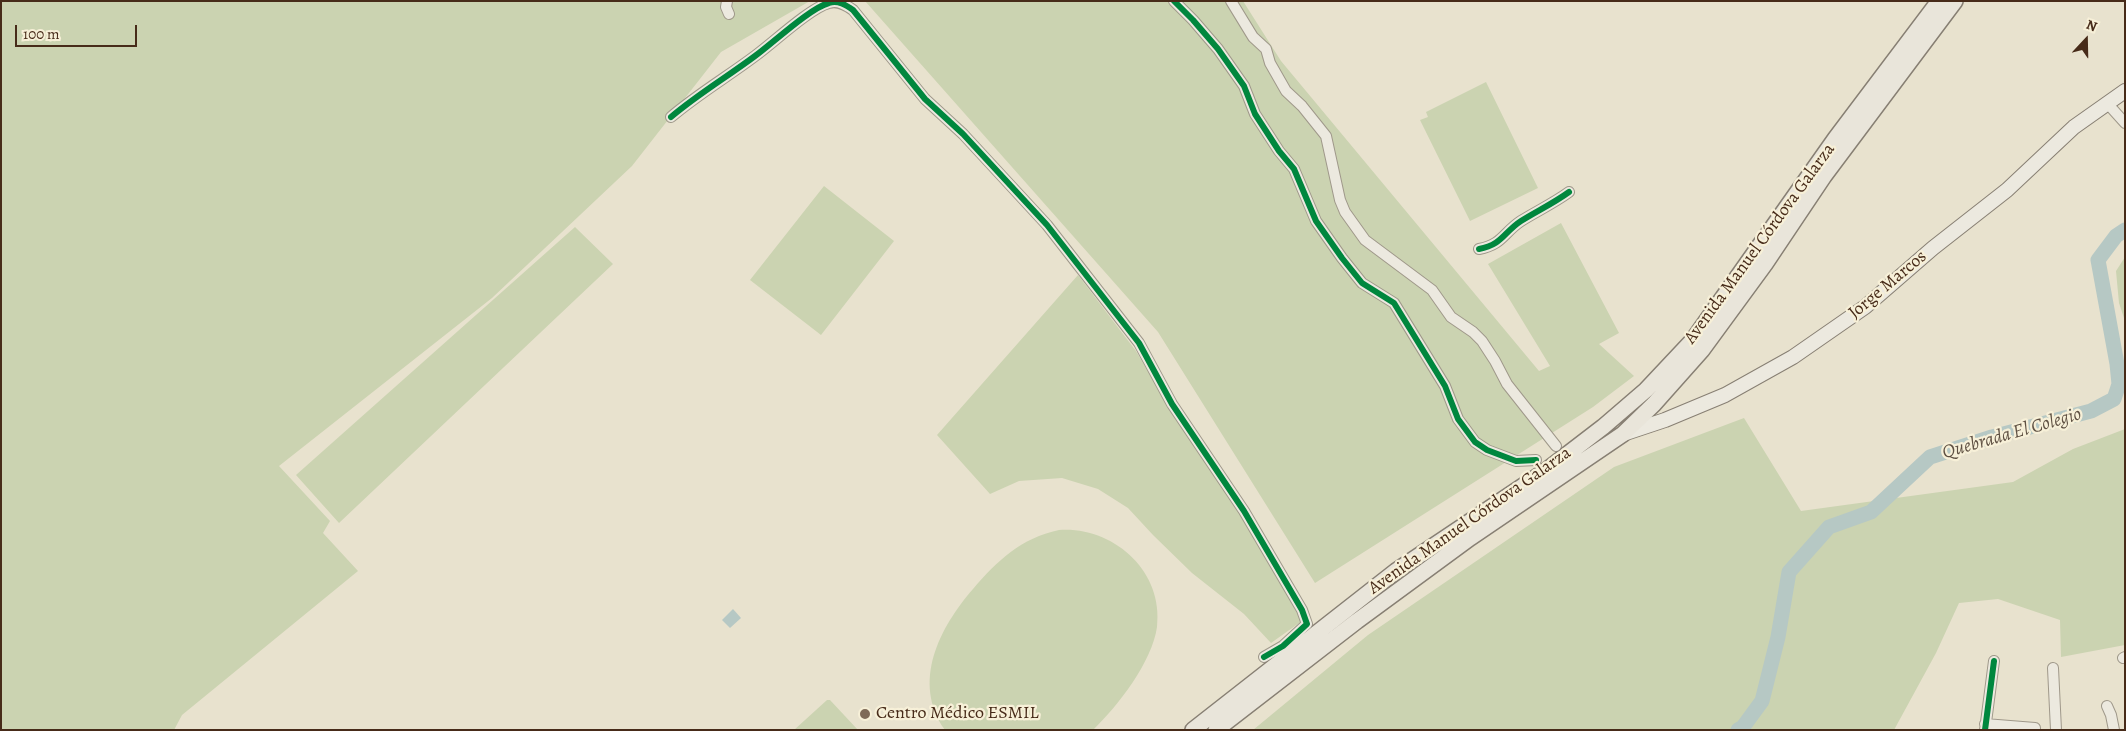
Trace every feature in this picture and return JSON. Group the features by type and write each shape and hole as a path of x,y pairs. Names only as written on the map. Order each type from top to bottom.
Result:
{"main road":[{"name":"Avenida Manuel Córdova Galarza","path":"1216,730 1357,621 1470,538 1624,434 1654,404 1702,350 1765,264 1824,176 1841,143 1939,1"},
{"name":"Avenida Manuel Córdova Galarza","path":"1193,730 1396,571 1547,470 1603,427 1646,390 1693,340 1841,143 1955,1"},
{"name":"Jorge Marcos","path":"1624,434 1666,420 1725,395 1793,357 1865,307 1933,248 2007,190 2074,127 2125,90"}],"street":[{"path":"726,1 726,7 730,14"},
{"path":"1174,1 1218,49 1244,86 1255,114 1279,151 1294,169 1304,187 1316,221 1342,258 1362,283 1394,303 1445,386 1458,418 1475,442 1487,450 1516,461 1536,460"},
{"path":"1232,1 1253,37 1266,49 1270,63 1286,91 1302,106 1326,136 1340,200 1348,216 1365,240 1432,290 1451,317 1473,332 1482,341 1496,361 1507,384 1556,446"},
{"path":"671,117 812,12 829,2 839,2 853,10 924,99 963,134 1047,225 1139,343 1172,404 1244,511 1302,610 1307,624 1283,646 1264,657"},
{"path":"2107,103 2125,123"},
{"path":"1479,249 1490,247 1506,236 1519,222 1569,192"},
{"path":"1994,661 1985,727 2035,728"},
{"path":"2053,668 2056,730"},
{"path":"2106,706 2111,714 2114,730"}],"green space":[{"path":"1,1 810,1 721,52 632,166 492,298 279,466 330,521 323,533 358,571 182,715 174,730 1,730"},
{"path":"865,1 1243,1 1281,61 1539,371 1550,366 1488,264 1561,223 1619,333 1599,344 1634,376 1593,407 1315,583 1158,332"},
{"path":"1486,82 1538,188 1470,221 1420,120 1428,117 1426,112"},
{"path":"824,186 894,241 821,335 750,280"},
{"path":"575,227 613,264 339,523 296,475"},
{"path":"2125,257 2125,321 2119,303 2116,271"},
{"path":"1078,275 1136,351 1176,419 1236,508 1302,621 1271,643 1244,614 1192,573 1128,508 1098,489 1062,478 1019,481 990,494 937,435"},
{"path":"1744,418 1801,511 2013,482 2073,449 2125,429 2125,645 2061,657 2060,620 1998,599 1959,603 1936,653 1894,730 1253,730 1368,635 1614,467"},
{"path":"1059,530 1079,531 1098,535 1115,544 1143,570 1152,587 1157,606 1157,627 1154,640 1141,669 1113,709 1093,730 945,730 935,712 930,693 930,674 934,656 950,620 973,589 1001,560 1021,545"},
{"path":"827,700 830,700 858,730 794,730"}],"shaded area":[{"path":"733,609 741,618 730,628 722,620"}],"waterway":[{"name":"Quebrada El Colegio","path":"1738,730 1743,727 1762,701 1778,637 1789,572 1829,527 1871,512 1930,457 1992,437 2091,411 2114,399 2119,384 2117,364 2098,260 2116,236 2125,230"}],"cycle path":[{"path":"1174,1 1218,49 1244,86 1255,114 1279,151 1294,169 1316,221 1342,258 1362,283 1394,303 1445,386 1458,419 1475,442 1487,450 1516,461 1536,460"},
{"path":"671,117 821,6 836,2 853,10 925,99 963,134 1047,225 1139,343 1172,404 1244,511 1302,610 1307,624 1283,646 1264,657"},
{"path":"1479,249 1498,241 1515,225 1569,192"},
{"path":"1985,730 1994,661"}],"place":[{"name":"Centro Médico ESMIL","path":"865,714"}]}
